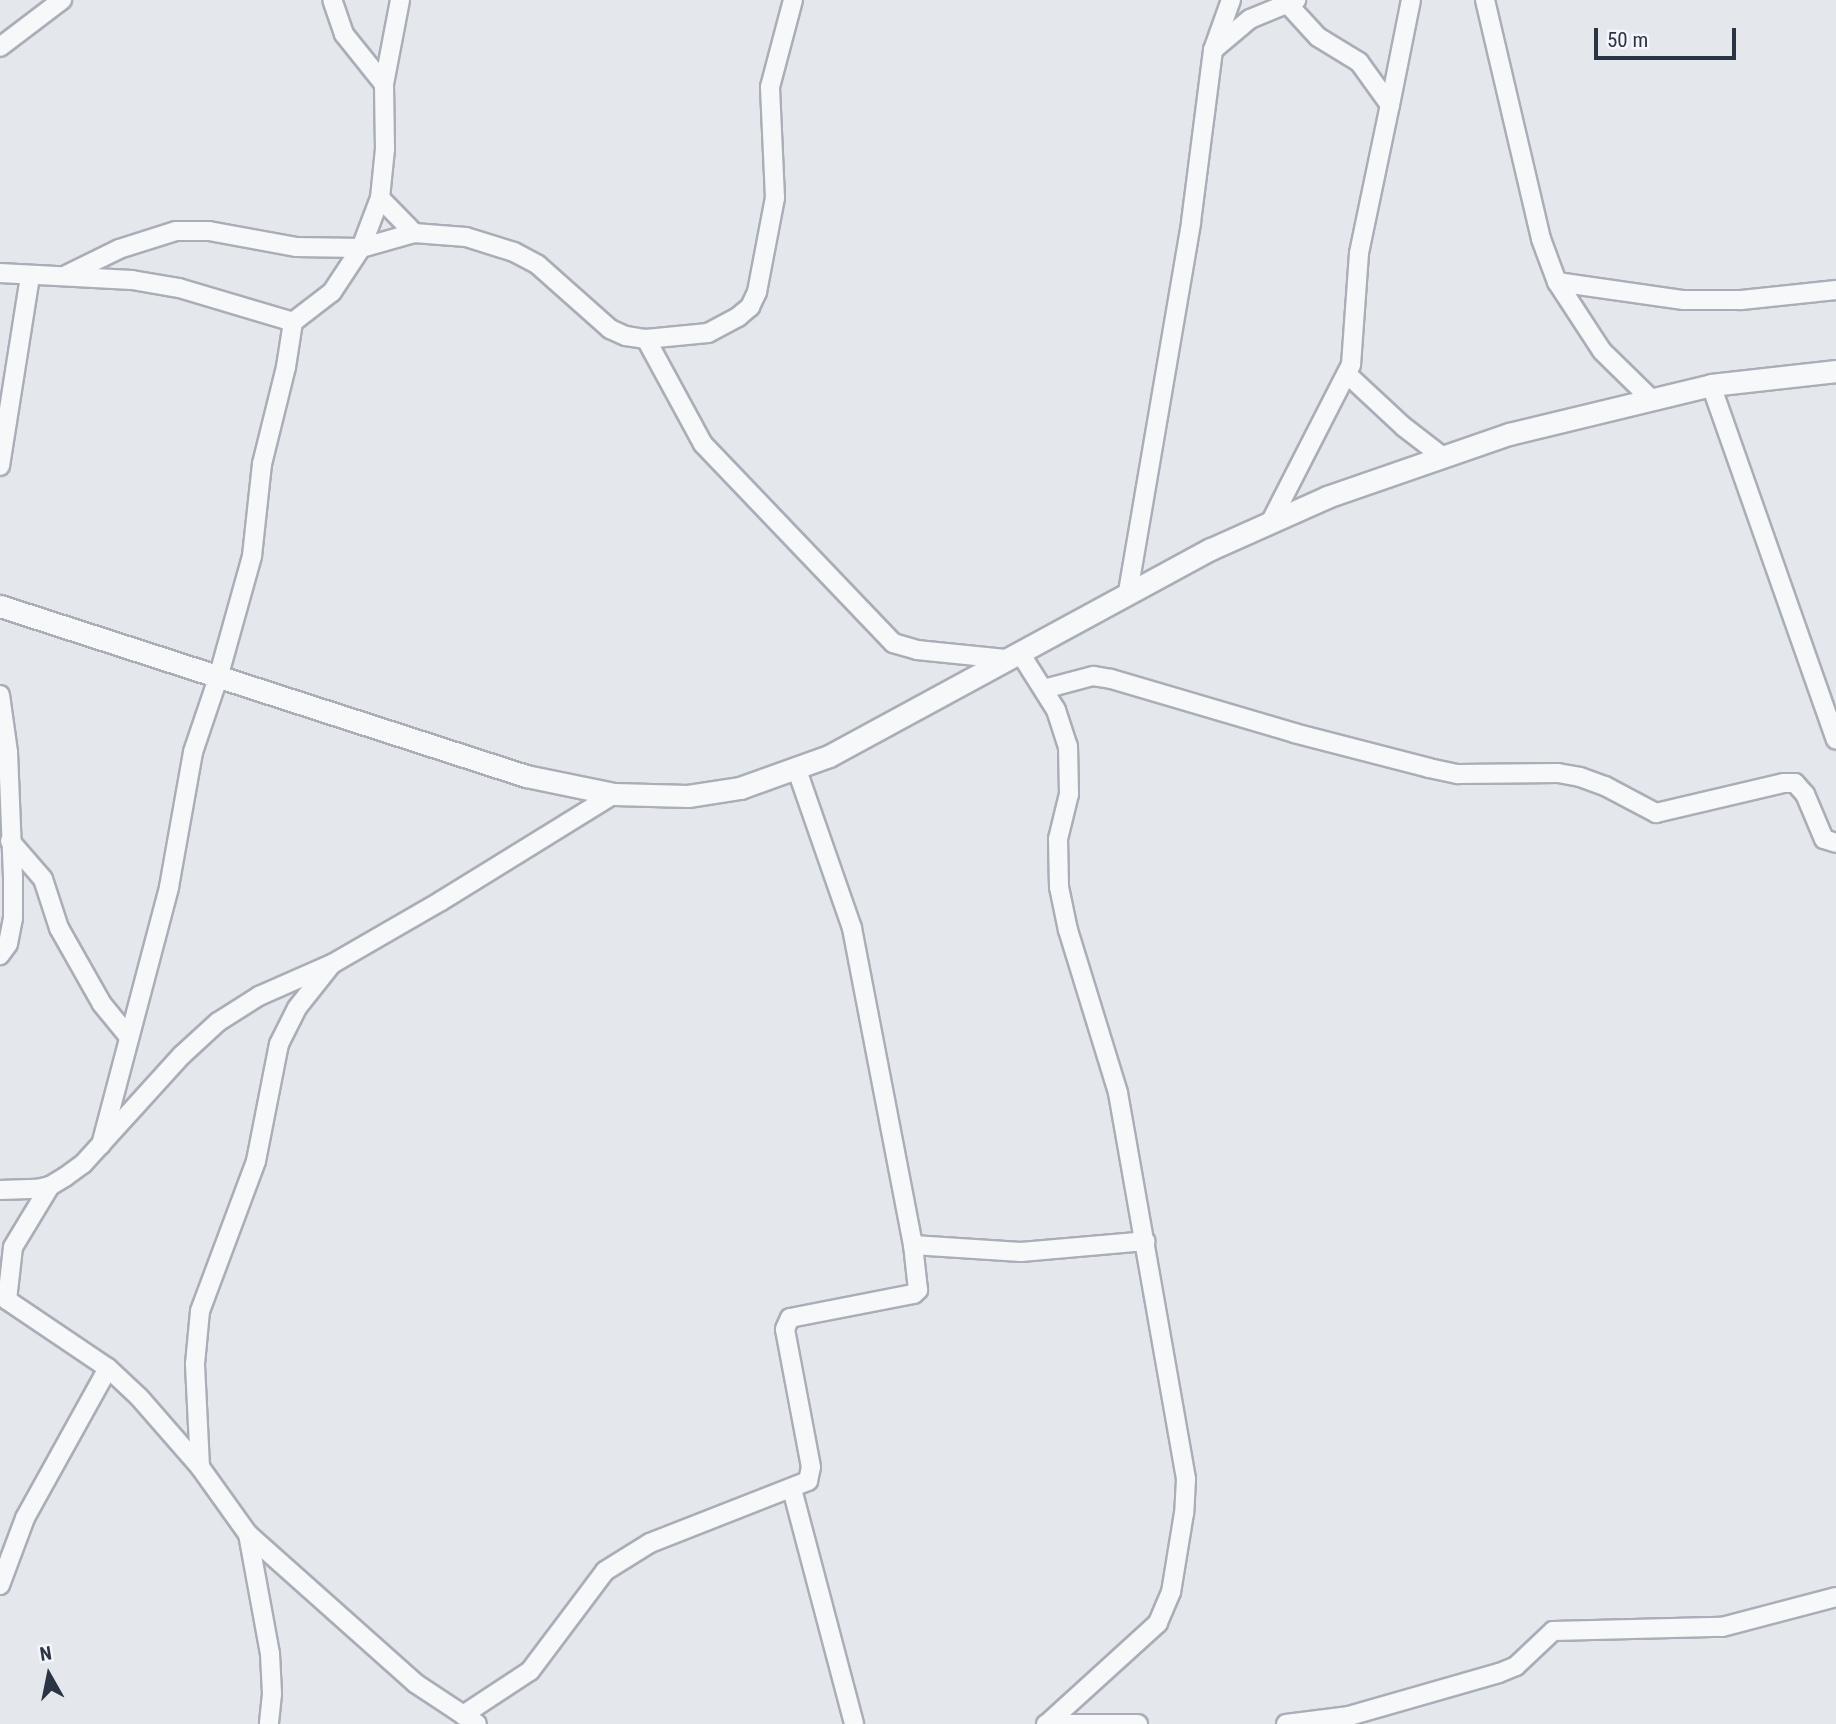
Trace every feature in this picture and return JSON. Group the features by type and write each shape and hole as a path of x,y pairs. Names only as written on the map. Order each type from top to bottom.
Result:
{"street":[{"path":"0,47 62,0"},
{"path":"332,0 344,34 384,84"},
{"path":"101,1145 169,887 193,752 218,678 252,556 262,464 286,367 293,322 332,292 361,248 380,198 386,149 384,84 400,0"},
{"path":"66,275 119,249 176,231 209,231 296,247 361,248 414,233 466,237 514,252 538,265 610,329 626,336 646,339 708,333 723,327 750,307 757,292 775,198 770,87 793,0"},
{"path":"1128,592 1191,222 1213,50 1231,0"},
{"path":"1272,521 1348,375 1352,355 1359,253 1411,0"},
{"path":"1485,0 1541,239 1557,282 1591,337 1651,399"},
{"path":"1213,50 1250,19 1289,1 1329,46 1359,62 1390,105"},
{"path":"380,198 414,233"},
{"path":"0,273 30,277 66,275 179,288 293,322"},
{"path":"0,466 30,277"},
{"path":"1557,282 1684,300 1741,300 1836,290"},
{"path":"646,339 703,444 893,643 917,650 1013,656 1044,688 1056,710 1068,746 1069,794 1058,839 1059,887 1068,930 1118,1093 1186,1479 1184,1513 1171,1592 1158,1623 1046,1724"},
{"path":"0,606 526,776 614,794 688,796 740,788 829,755 1128,592 1327,497 1509,434 1711,385 1836,371"},
{"path":"1348,375 1404,427 1443,457"},
{"path":"1711,385 1836,740"},
{"path":"1044,688 1093,676 1111,679 1294,733 1429,768 1458,774 1558,773 1580,777 1605,786 1656,813 1784,783 1795,783 1801,786 1824,839 1836,843"},
{"path":"0,695 8,752 13,918 8,944 0,955"},
{"path":"614,794 442,901 332,964 259,996 218,1022 182,1055 83,1164 50,1186 13,1247 3,1296 108,1368 139,1397 200,1467 248,1534 415,1683 470,1720 530,1671 605,1571 620,1560 650,1543 792,1489 812,1475 786,1329 788,1320 793,1316 914,1294 919,1285 852,928 796,767"},
{"path":"10,841 43,879 59,928 102,1004 129,1037"},
{"path":"200,1467 195,1364 200,1311 256,1161 279,1044 297,1008 332,964"},
{"path":"0,1191 50,1186"},
{"path":"913,1245 1021,1252 1146,1241"},
{"path":"0,1585 25,1518 108,1368"},
{"path":"792,1489 854,1724"},
{"path":"248,1534 270,1654 272,1694 269,1724"},
{"path":"1286,1724 1349,1716 1499,1673 1516,1666 1553,1631 1722,1627 1836,1597"},
{"path":"1046,1724 1138,1724"}]}
